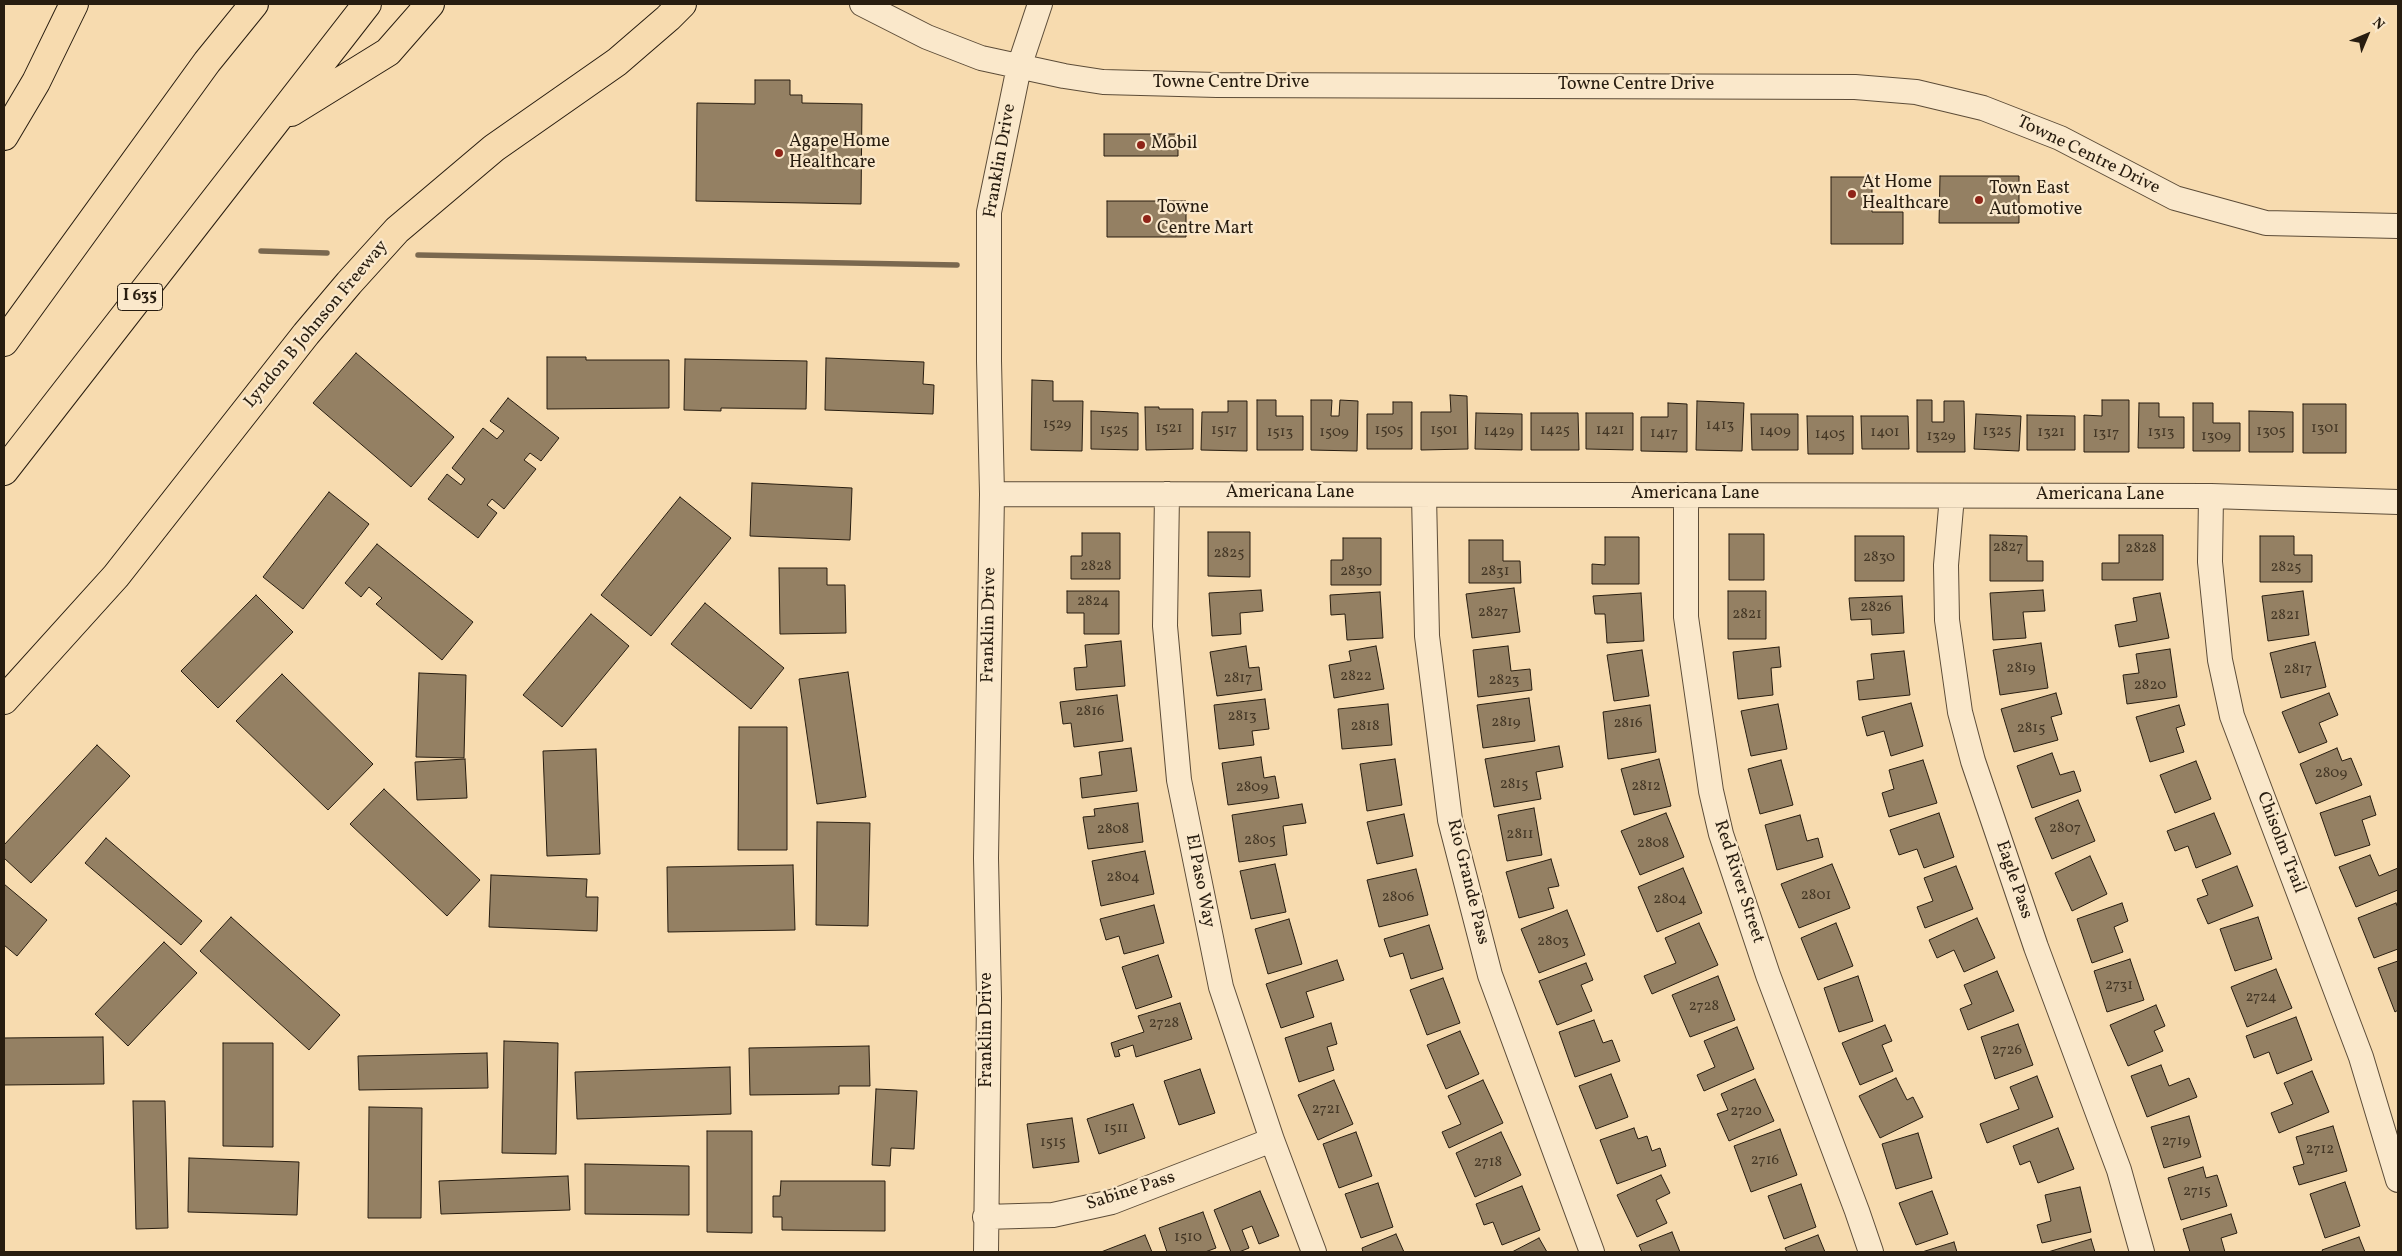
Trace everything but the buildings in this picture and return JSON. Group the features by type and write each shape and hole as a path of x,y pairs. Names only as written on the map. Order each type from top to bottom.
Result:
{"main road":[{"path":"4,136 36,82 74,4"},
{"path":"4,342 247,4"},
{"path":"207,62 254,4"},
{"name":"I 635","path":"4,471 367,4"},
{"path":"275,122 388,52 430,4"},
{"name":"Lyndon B Johnson Freeway","path":"4,700 116,576 306,334 397,230 494,148 617,62 682,4"}],"street":[{"name":"Towne Centre Drive","path":"862,4 928,37 981,58 1103,82 1207,85 1845,87 1916,92 1983,108 2060,138 2175,198 2266,223 2398,226"},
{"name":"Franklin Drive","path":"986,1252 989,998 986,858 992,494 989,360 990,212 1019,67 1040,4"},
{"name":"Americana Lane","path":"992,494 2211,496 2398,502"},
{"name":"El Paso Way","path":"1167,494 1164,626 1179,780 1221,987 1272,1140 1314,1252"},
{"name":"Rio Grande Pass","path":"1424,495 1427,636 1450,820 1490,975 1592,1252"},
{"name":"Red River Street","path":"1686,495 1686,617 1711,791 1719,826 1768,975 1871,1252"},
{"name":"Eagle Pass","path":"1952,496 1946,565 1947,620 1960,712 1972,761 2036,947 2119,1170 2142,1252"},
{"name":"Chisolm Trail","path":"2211,496 2210,562 2220,660 2232,716 2361,1057 2398,1180"},
{"name":"Sabine Pass","path":"985,1218 1054,1215 1112,1202 1272,1140"}],"waterway":[{"path":"261,251 327,253"},
{"path":"418,255 957,265"}],"place":[{"name":"Mobil","path":"1141,145"},
{"name":"Agape Home Healthcare","path":"779,153"},
{"name":"At Home Healthcare","path":"1852,194"},
{"name":"Town East Automotive","path":"1979,200"},
{"name":"Towne Centre Mart","path":"1147,219"}]}
